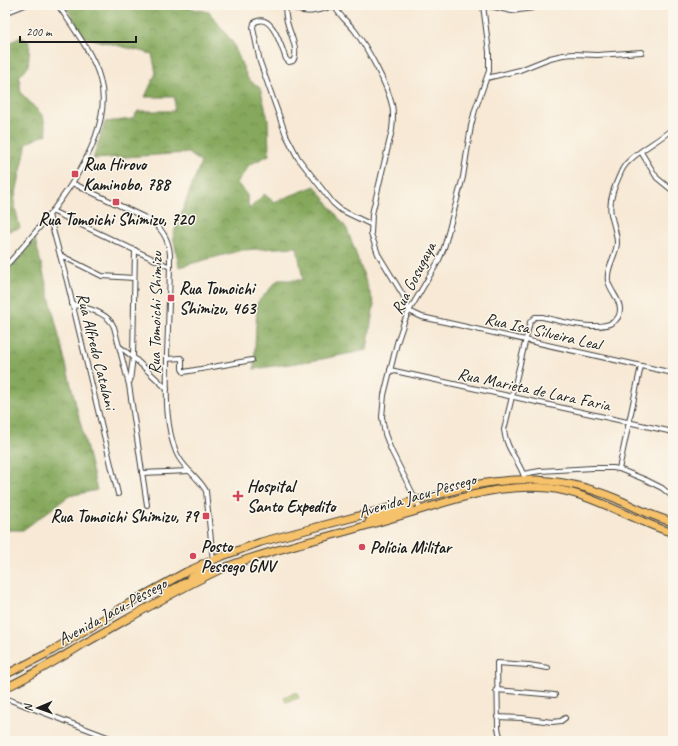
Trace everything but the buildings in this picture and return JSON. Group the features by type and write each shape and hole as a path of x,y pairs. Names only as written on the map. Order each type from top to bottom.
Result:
{"highway":[{"name":"Avenida Jacu-Pêssego","path":"5,675 48,653 118,610 202,564 276,538 462,488 524,476 562,482 591,489 673,522"},
{"name":"Avenida Jacu-Pêssego","path":"5,688 148,608 230,565 263,554 489,490 527,487 548,488 586,497 644,523 673,533"},
{"path":"431,507 424,506 425,502 454,494 462,488"},
{"path":"365,526 371,519 409,508 416,500"},
{"path":"230,565 225,561 226,558 270,544 276,538"},
{"path":"148,608 153,600 210,570 213,560 223,565 230,565"},
{"path":"166,593 172,587 205,570 206,567 202,564"}],"street":[{"path":"5,12 25,5"},
{"path":"5,267 25,245 72,183 86,160 102,114 103,96 101,80 97,69 58,5"},
{"path":"370,224 340,210 332,203 303,166 286,135 260,62 253,28 254,23 257,21 263,21 269,24 278,36 286,59 289,62 292,61 296,51 286,20 287,5 298,11 305,12 334,6 360,38 369,53 389,96 392,106 392,130 370,224 371,234 378,254 403,295 409,311"},
{"path":"484,5 512,11 532,8"},
{"name":"Rua Gosugaya","path":"421,510 391,450 385,434 382,407 397,343 409,311 431,274 444,248 463,177 474,115 489,71 484,5"},
{"path":"487,78 520,70 550,58 564,55 603,55 642,52"},
{"path":"673,128 665,136 641,152 623,168 611,200 610,208 616,230 617,244 609,268 608,278 610,287 620,307 619,316 613,322 606,325 593,327 538,316 530,322 506,421 505,435 507,445 524,476 540,471 593,468 619,469 662,488 673,497"},
{"path":"641,152 658,178 673,191"},
{"name":"Rua Tomoichi Shimizu","path":"72,183 155,223 167,241 170,251 167,359 168,417 178,457 206,490 213,560"},
{"path":"50,213 170,267"},
{"name":"Rua Alfredo Catalani","path":"50,213 118,494"},
{"path":"129,385 133,357 135,250"},
{"path":"60,255 102,276 134,278"},
{"path":"72,304 110,318 114,327 129,385 147,506"},
{"name":"Rua Isa Silveira Leal","path":"409,311 422,317 673,373"},
{"path":"120,347 133,357 167,389"},
{"path":"167,359 181,358 182,369 184,372 252,360"},
{"path":"619,469 641,366"},
{"name":"Rua Marieta de Lara Faria","path":"390,370 512,398 673,432"},
{"path":"142,473 190,471"},
{"path":"501,741 497,717 496,665 499,663 548,668"},
{"path":"496,690 555,695"},
{"path":"5,698 118,741"},
{"path":"497,717 522,718 552,722 561,721 565,718"}],"green space":[{"path":"65,5 184,5 185,7 209,12 233,43 248,79 260,88 268,119 269,155 249,165 237,183 247,195 249,209 264,194 274,202 315,186 347,229 374,304 367,350 317,360 254,369 257,303 278,280 303,280 297,247 242,250 179,267 173,235 201,162 188,153 93,159 105,122 132,119 138,111 174,111 175,97 145,97 156,73 152,54 84,37"},
{"path":"21,37 30,43 28,67 19,76 21,93 43,116 47,134 27,143 14,202 20,228 5,232 5,45"},
{"path":"35,239 97,490 69,496 23,530 5,530 5,482 7,479 5,473 5,273"},
{"path":"297,692 299,698 286,702 284,697"}],"place":[{"name":"Rua Hirovo Kaminobo, 788","path":"75,174"},
{"name":"Rua Tomoichi Shimizu, 720","path":"116,202"},
{"name":"Rua Tomoichi Shimizu, 463","path":"171,298"},
{"name":"Hospital Santo Expedito","path":"238,496"},
{"name":"Rua Tomoichi Shimizu, 79","path":"206,516"},
{"name":"Polícia Militar","path":"362,547"},
{"name":"Posto Pessego GNV","path":"193,556"}]}
